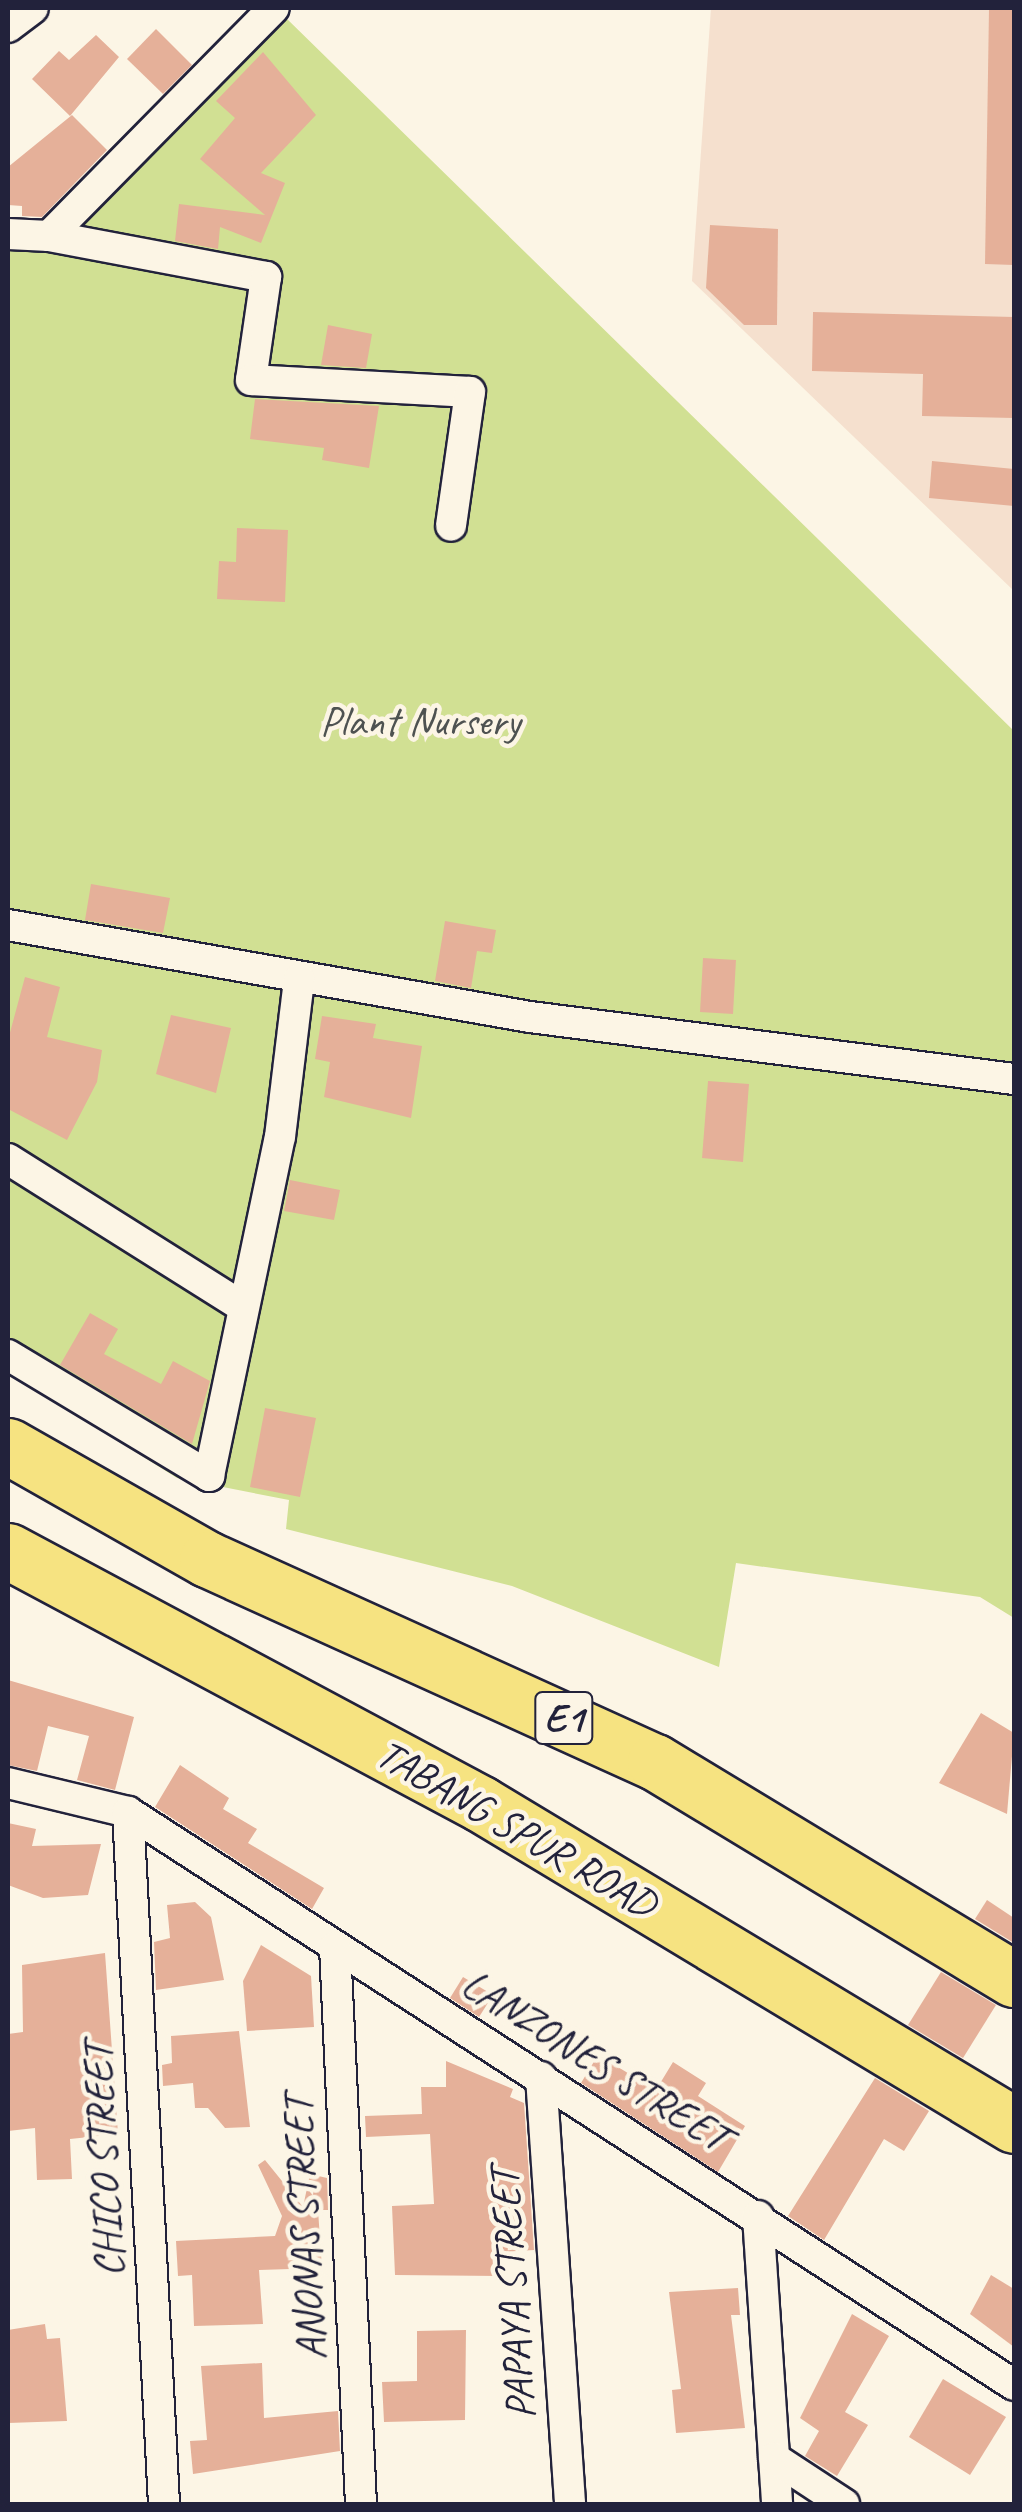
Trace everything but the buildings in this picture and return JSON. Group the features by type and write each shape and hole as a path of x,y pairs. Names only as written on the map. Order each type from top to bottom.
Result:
{"highway":[{"name":"E1","path":"8,1446 207,1559 655,1762 1014,1979"},
{"name":"TABANG SPUR ROAD","path":"8,1551 481,1804 1014,2125"}],"street":[{"path":"8,27 33,8"},
{"path":"49,236 256,12"},
{"path":"8,234 49,236 266,277 252,380 470,392 452,526"},
{"path":"8,925 299,979 835,1063 1014,1079"},
{"path":"8,1355 209,1476 280,1137 299,979"},
{"path":"8,1159 244,1307"},
{"name":"LANZONES STREET","path":"8,1783 128,1812 1014,2385"},
{"name":"CHICO STREET","path":"128,1812 164,2504"},
{"name":"ANONAS STREET","path":"335,1947 360,2504"},
{"name":"PAPAYA STREET","path":"541,2077 570,2504"},
{"path":"758,2216 777,2504"},
{"path":"774,2458 844,2504"}],"shaded area":[{"path":"711,8 1014,8 1014,591 692,281"}],"green space":[{"name":"Plant Nursery","path":"285,17 1014,731 1014,1618 980,1597 736,1563 719,1667 512,1586 286,1529 289,1500 177,1478 8,1372 8,248 54,253"}]}
